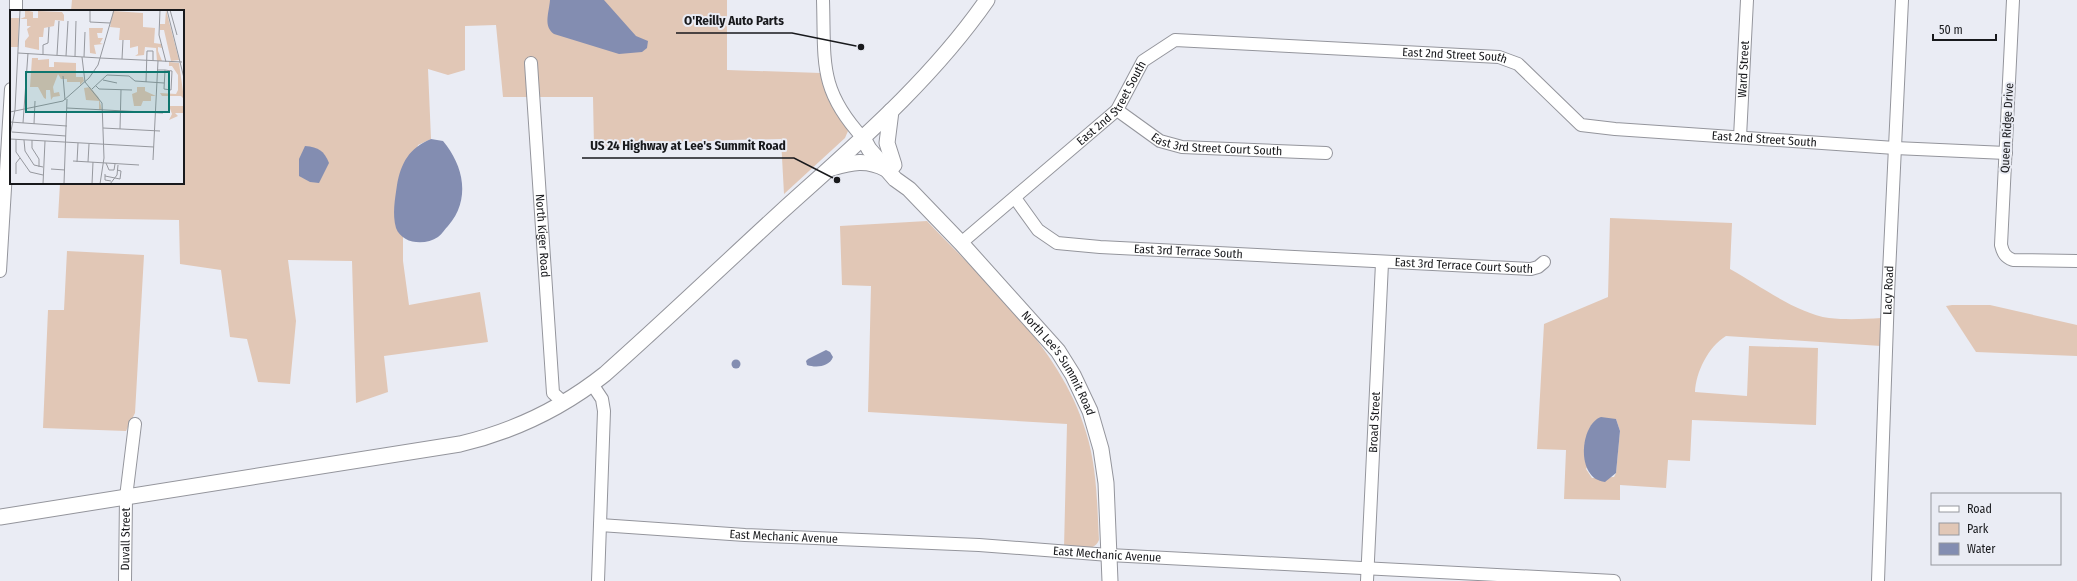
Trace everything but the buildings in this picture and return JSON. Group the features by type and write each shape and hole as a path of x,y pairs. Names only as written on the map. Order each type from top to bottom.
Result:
{"main road":[{"path":"0,516 460,444 489,437 518,427 564,404 592,384 863,138 916,87 947,54 987,0"},
{"path":"829,169 859,161 891,168 887,143 891,111"},
{"name":"North Lee's Summit Road","path":"863,138 874,144 891,168 903,174 909,189 961,243 1058,351 1077,382 1090,411 1101,449 1106,483 1110,581"}],"street":[{"path":"823,0 825,61 829,87 842,113 863,138"},
{"name":"Ward Street","path":"1740,137 1747,0"},
{"name":"Lacy Road","path":"1878,581 1902,0"},
{"name":"Queen Ridge Drive","path":"2013,0 2001,245 2005,255 2013,260 2077,261"},
{"name":"East 2nd Street South","path":"961,243 1117,110 1143,61 1175,40 1499,57 1518,64 1581,125 1895,148 2006,153"},
{"name":"North Kiger Road","path":"531,63 553,393 564,404"},
{"path":"0,271 10,106"},
{"name":"East 3rd Street Court South","path":"1117,110 1160,141 1182,147 1326,153"},
{"name":"East 3rd Terrace South","path":"1015,198 1038,230 1057,243 1100,247 1382,263"},
{"name":"East 3rd Terrace Court South","path":"1382,263 1531,269 1538,268 1544,262"},
{"name":"Broad Street","path":"1367,581 1382,263"},
{"path":"592,384 602,399 604,411 598,581"},
{"name":"Duvall Street","path":"125,581 126,497 135,424"},
{"name":"East Mechanic Avenue","path":"600,525 745,535 980,545 1109,554 1614,581"}],"green space":[{"path":"72,0 727,0 727,70 821,73 828,99 848,131 845,138 784,194 781,139 594,147 593,97 503,97 496,25 465,26 465,70 448,75 428,69 431,139 418,145 397,228 403,237 403,261 409,305 480,292 488,342 384,356 388,392 356,403 352,261 288,260 296,321 290,384 258,382 247,339 230,337 221,270 180,264 179,220 58,218 60,184 184,184 184,10 71,10"},
{"path":"1610,218 1732,223 1730,269 1791,305 1816,315 1842,319 1881,318 1881,346 1726,336 1714,347 1704,361 1698,376 1695,392 1747,396 1749,346 1818,348 1816,425 1692,420 1690,461 1668,460 1666,488 1620,485 1620,500 1564,499 1566,450 1537,449 1544,324 1608,297","holes":["1616,419 1620,431 1616,473 1614,477 1592,478 1586,469"]},
{"path":"927,221 997,293 1019,318 1059,372 1074,401 1090,445 1094,472 1099,540 1093,547 1084,549 1064,548 1067,424 868,412 871,286 842,285 840,226"},
{"path":"67,251 144,255 135,413 126,431 43,428 48,310 64,310"},
{"path":"1990,305 2077,325 2077,356 1976,352 1946,306"}],"water":[{"path":"550,0 604,0 636,36 648,41 647,48 642,52 619,54 554,34 548,23"},
{"path":"431,139 443,141 456,161 462,183 462,194 460,205 455,216 438,237 427,242 414,242 403,237 396,228 394,212 397,185 401,170 407,157 417,147"},
{"path":"305,146 314,147 320,150 325,155 329,163 319,183 310,182 299,176 299,159"},
{"path":"826,350 830,352 833,357 829,363 822,366 807,365 806,361 808,359"},
{"path":"736,359 741,364 736,369 731,364"},
{"path":"1601,417 1616,419 1620,431 1616,473 1605,482 1595,479 1589,472 1585,462 1584,451 1585,440 1589,430 1594,422"}],"place":[{"name":"O'Reilly Auto Parts","path":"861,47"},
{"name":"US 24 Highway at Lee's Summit Road","path":"837,180"}]}
